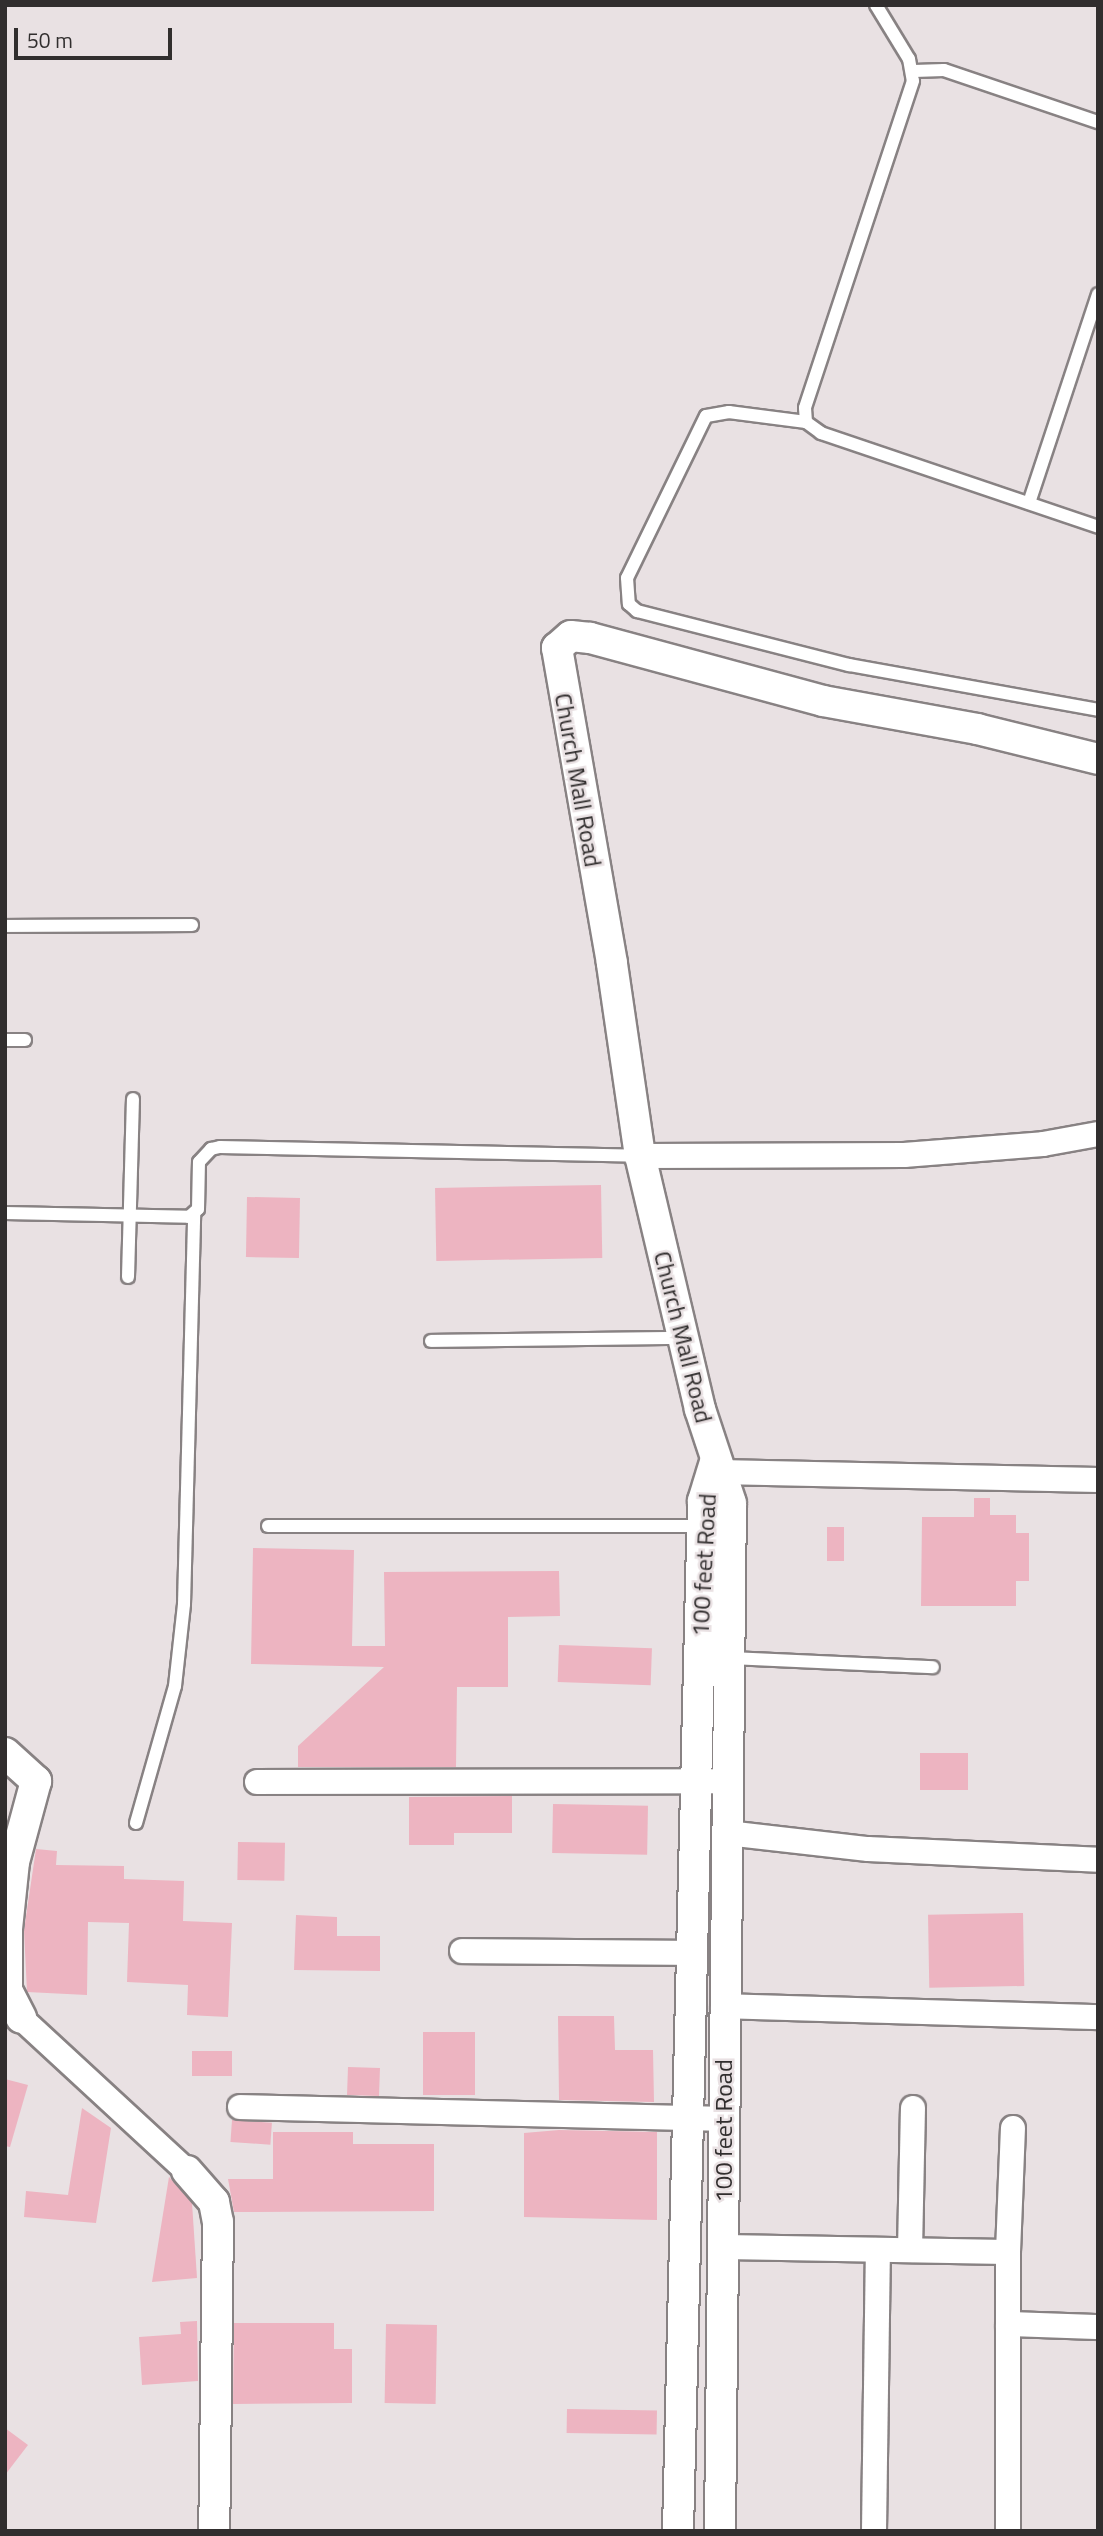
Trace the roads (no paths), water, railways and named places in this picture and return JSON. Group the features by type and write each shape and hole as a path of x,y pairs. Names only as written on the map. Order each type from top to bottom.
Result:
{"street":[{"name":"Church Mall Road","path":"717,1467 682,1338 640,1156 612,963 555,655 559,643 570,636 590,638 823,701 977,729 1098,759"},
{"path":"640,1156 904,1155 1043,1144 1098,1134"},
{"path":"717,1467 1098,1480"},
{"name":"100 feet Road","path":"678,2531 702,1526 703,1501 717,1467"},
{"name":"100 feet Road","path":"717,1467 731,1503 731,1671 723,2006 725,2119 720,2531"},
{"path":"699,1680 731,1671"},
{"path":"5,1753 36,1781 14,1862 7,1930 11,2004 187,2171 214,2203 218,2222 214,2531"},
{"path":"257,1782 729,1781"},
{"path":"727,1833 868,1849 1098,1860"},
{"path":"462,1951 690,1953"},
{"path":"723,2006 1098,2017"},
{"path":"240,2107 725,2119"},
{"path":"910,2250 913,2108"},
{"path":"1008,2531 1008,2252 1013,2128"},
{"path":"723,2247 1008,2252"},
{"path":"874,2531 878,2250"},
{"path":"1008,2324 1098,2327"},
{"path":"681,2333 721,2334"}],"lane":[{"path":"806,422 805,408 914,71 876,5"},
{"path":"914,71 944,70 1098,122"},
{"path":"1029,503 1098,295"},
{"path":"1098,527 821,433 806,422 729,412 706,416 627,578 629,604 662,620 849,665 1098,710"},
{"path":"5,926 192,925"},
{"path":"5,1040 25,1040"},
{"path":"128,1277 133,1099"},
{"path":"136,1823 175,1686 184,1604 194,1215 199,1162 211,1149 220,1147 640,1156"},
{"path":"5,1213 130,1217 194,1215"},
{"path":"431,1341 682,1338"},
{"path":"268,1526 702,1526"},
{"path":"731,1671 933,1667"}]}
